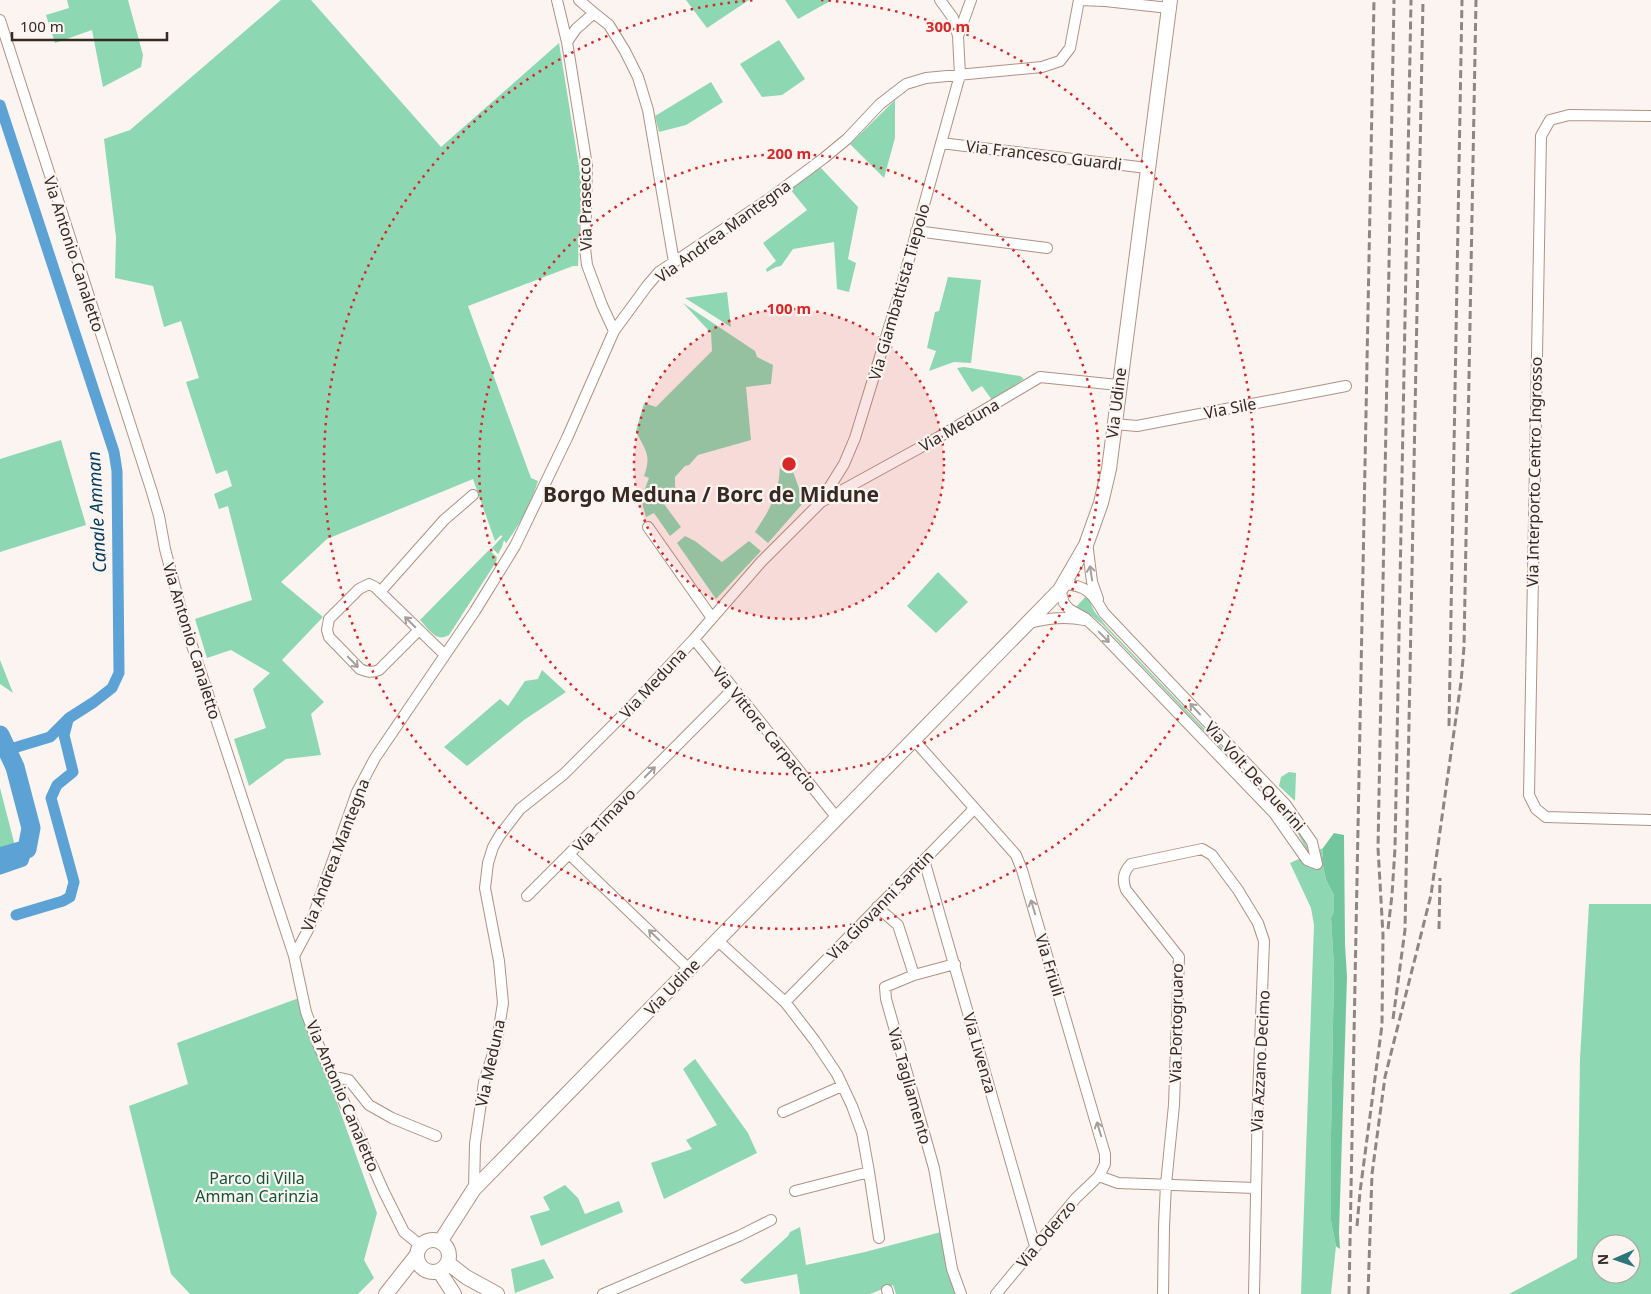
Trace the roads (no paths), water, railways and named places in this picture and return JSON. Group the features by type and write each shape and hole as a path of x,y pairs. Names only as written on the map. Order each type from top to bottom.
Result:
{"main road":[{"name":"Via Udine","path":"440,1242 474,1189 1062,587 1087,541 1101,503 1108,469 1169,4"},
{"path":"386,1294 420,1257 429,1240 440,1242 448,1250 443,1267 454,1294"},
{"path":"420,1257 429,1272 443,1267 497,1294"}],"street":[{"name":"Via Prasecco","path":"557,0 567,42 587,166 585,248 587,265 614,331"},
{"path":"578,0 609,25 638,77 646,101 674,262"},
{"path":"940,0 953,18 958,36"},
{"path":"958,36 971,0"},
{"name":"Via Andrea Mantegna","path":"294,956 309,928 357,792 375,758 475,611 515,546 568,438 614,331 659,272 766,201 824,158 847,139 880,104 906,84 926,78 1042,68 1060,60 1070,48 1079,0 1169,4"},
{"path":"567,42 576,29 594,13"},
{"name":"Via Antonio Canaletto","path":"0,20 159,516 165,550 184,621 294,956 306,1012 332,1076 404,1232 420,1257"},
{"name":"Via Giambattista Tiepolo","path":"821,502 844,464 855,438 916,231 960,75 958,36"},
{"name":"Via Interporto Centro Ingrosso","path":"1651,116 1569,115 1550,120 1541,136 1529,795 1536,809 1546,817 1651,820"},
{"name":"Via Francesco Guardi","path":"941,143 1147,168"},
{"path":"916,231 1047,248"},
{"name":"Via Meduna","path":"474,1189 475,1144 484,1082 498,1041 503,1004 499,961 485,888 488,863 493,847 500,835 520,809 564,774 627,710 694,639 761,562 821,502 932,441 1040,377 1118,386"},
{"name":"Via Sile","path":"1114,424 1136,426 1346,386"},
{"path":"380,592 444,520 472,495"},
{"path":"648,527 712,618"},
{"name":"Via Volt De Querini","path":"1087,541 1092,582 1100,605"},
{"path":"419,630 379,670 366,672 360,669 329,637 327,630 329,619 359,589 369,584 375,587 445,655"},
{"name":"Via Volt De Querini","path":"1074,585 1083,588 1093,594 1100,605 1104,613 1286,805 1312,842 1317,864 1307,860 1274,813 1241,778 1090,623 1064,604 1062,587 1074,585"},
{"path":"1028,623 1045,618 1063,617 1090,623"},
{"name":"Via Vittore Carpaccio","path":"694,639 837,818"},
{"name":"Via Timavo","path":"689,969 569,854 733,689"},
{"name":"Via Friuli","path":"914,740 1016,855 1103,1143 1105,1164 1099,1176"},
{"path":"1241,778 1251,768"},
{"name":"Via Giovanni Santin","path":"785,1002 973,808"},
{"name":"Via Portogruaro","path":"1163,1294 1166,1184 1174,1105 1179,958 1126,890 1123,878 1124,873 1131,864 1202,850"},
{"name":"Via Azzano Decimo","path":"1202,850 1212,855 1238,890 1258,923 1264,941 1255,1188 1254,1294"},
{"path":"527,896 569,854"},
{"name":"Via Livenza","path":"924,860 1035,1246"},
{"path":"877,907 898,925 914,974 955,964"},
{"path":"718,940 785,1002 837,1074 862,1132 870,1172 879,1238"},
{"name":"Via Tagliamento","path":"914,974 885,987 886,999 934,1168 952,1270 961,1294"},
{"path":"332,1076 349,1080 369,1105 392,1118 436,1136"},
{"path":"783,1112 842,1086"},
{"path":"795,1192 870,1172"},
{"path":"1099,1176 1118,1183 1255,1188"},
{"name":"Via Oderzo","path":"996,1294 1076,1198 1099,1176"},
{"path":"604,1294 739,1236 771,1220"}],"waterway":[{"name":"Canale Amman","path":"0,105 114,452 117,471 119,673 112,688 69,718 50,737 7,750"},
{"path":"16,915 63,901 70,897 74,882 51,798 57,785 73,772 64,735 68,720"},
{"path":"0,735 15,767 31,828 27,849 0,857"},
{"path":"0,869 23,861 27,849"}],"railway":[{"path":"1349,1294 1374,0"},
{"path":"1357,1226 1382,1025 1383,935 1378,848 1394,0"},
{"path":"1388,929 1395,848 1411,0"},
{"path":"1393,1019 1405,930 1423,0"},
{"path":"1449,726 1462,0"},
{"path":"1368,1294 1372,1174 1385,1077 1431,895 1461,682 1464,647 1476,0"},
{"path":"1439,929 1440,878"}],"district":[{"name":"Borgo Meduna / Borc de Midune","path":"711,495"}],"park label":[{"name":"Parco di Villa Amman Carinzia","path":"257,1187"}]}
